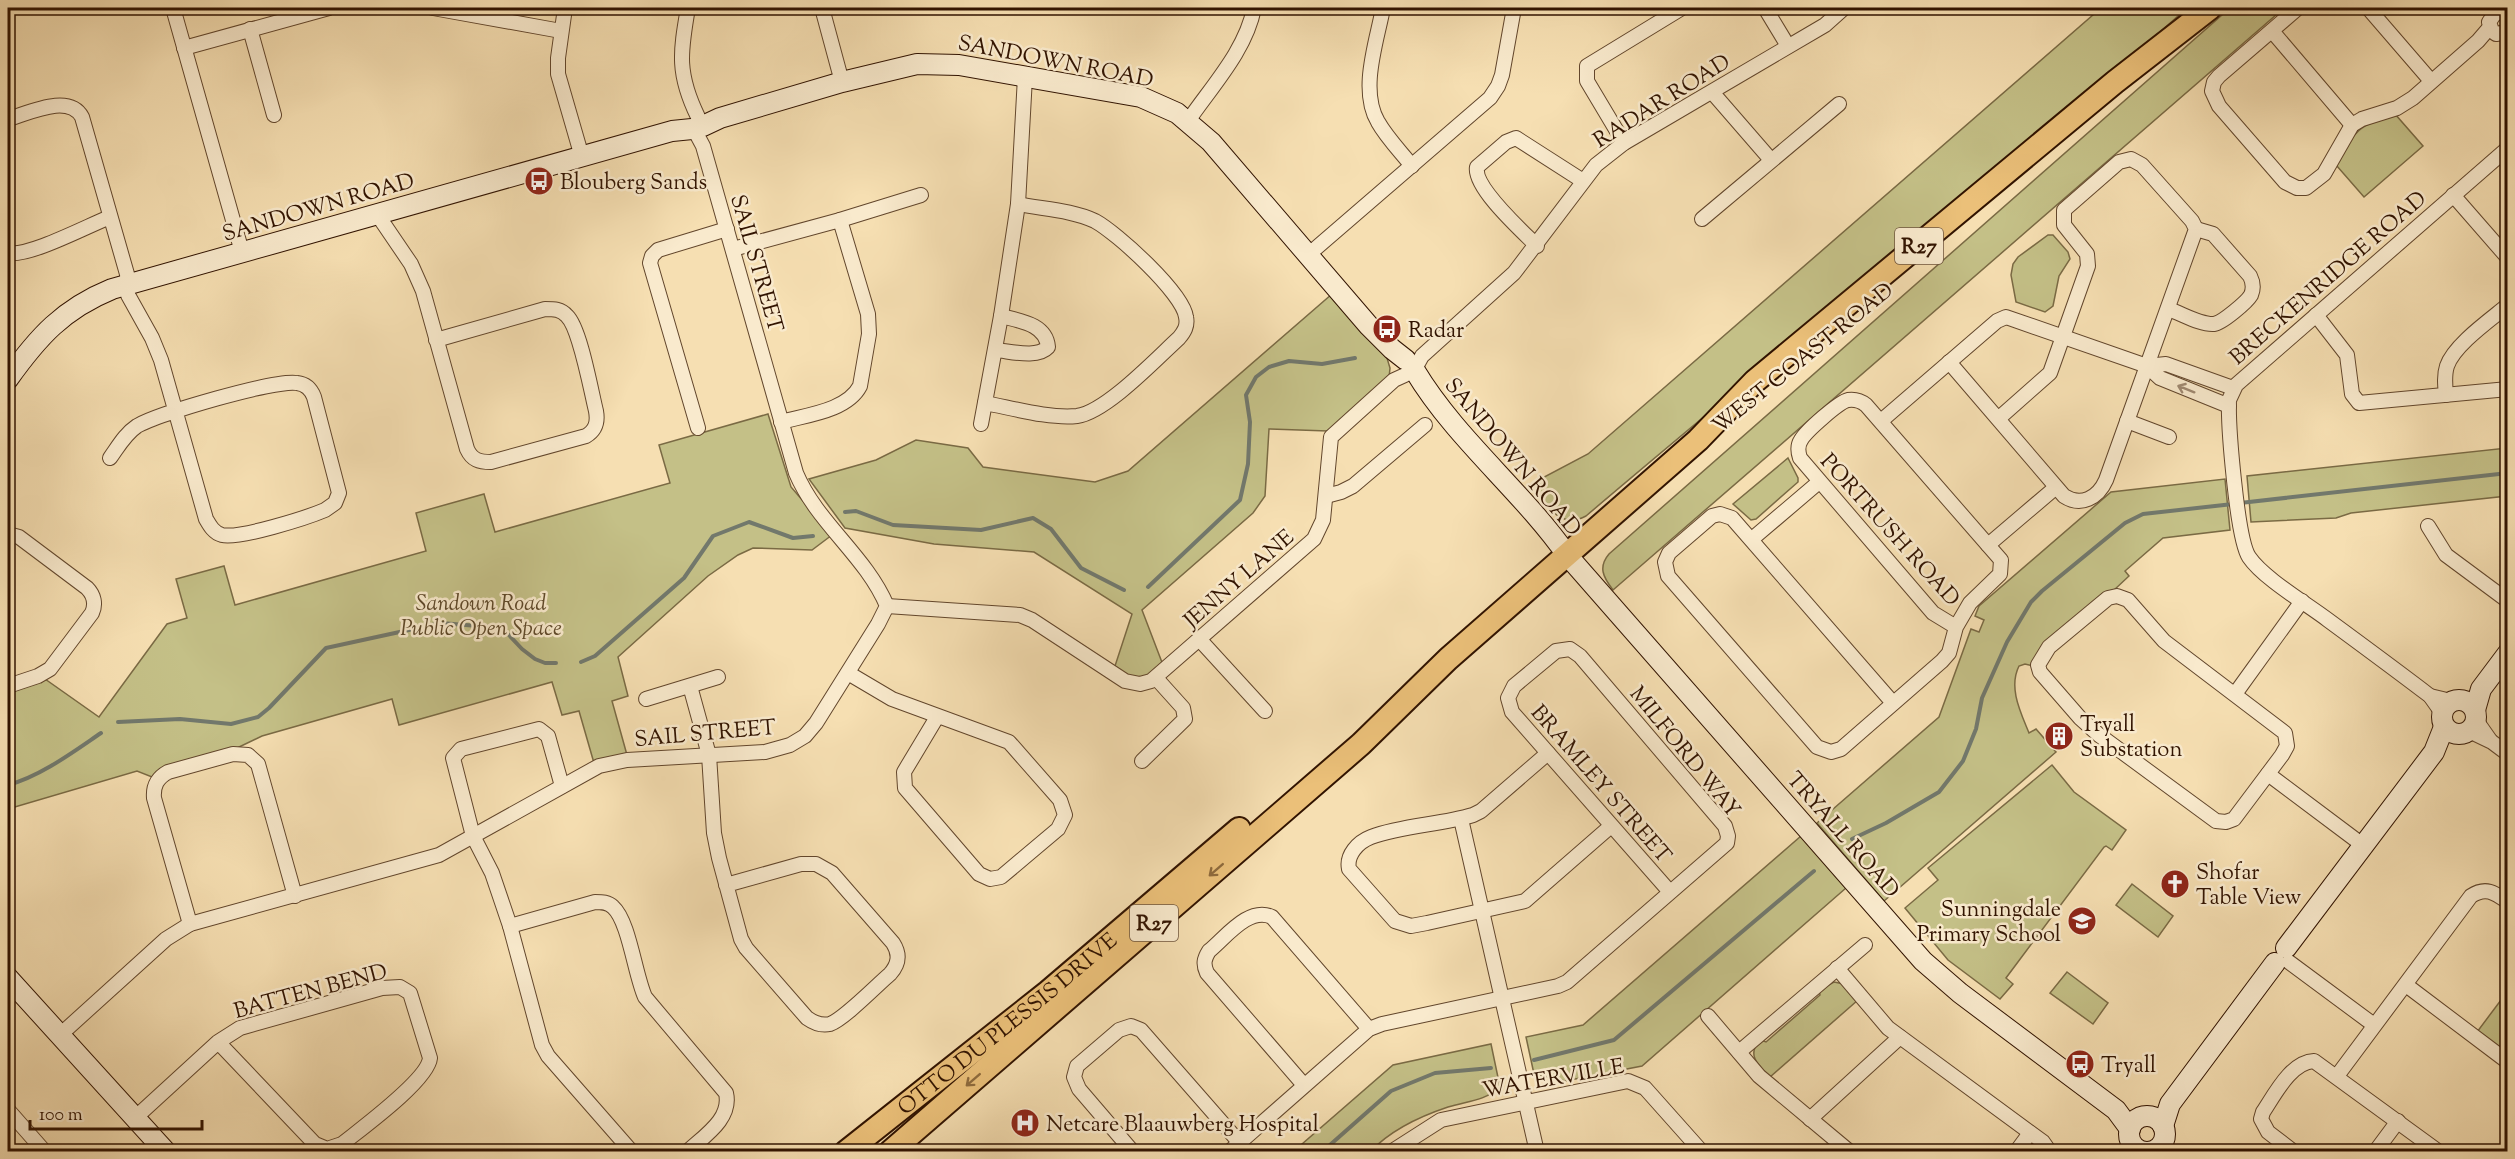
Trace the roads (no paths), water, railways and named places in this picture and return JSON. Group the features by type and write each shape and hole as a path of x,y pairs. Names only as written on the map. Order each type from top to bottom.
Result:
{"main road":[{"name":"WEST COAST ROAD","path":"1567,555 1698,440 1755,381 2115,82 2210,8"},
{"name":"OTTO DU PLESSIS DRIVE","path":"890,1152 1361,744 1415,689 1567,555"},
{"name":"OTTO DU PLESSIS DRIVE","path":"846,1152 1048,992 1352,733 1415,689"}],"street":[{"path":"173,8 242,252"},
{"path":"184,48 330,8"},
{"path":"439,8 561,31"},
{"path":"565,8 558,74 582,157"},
{"name":"SAIL STREET","path":"60,1035 166,939 190,924 431,858 589,771 610,763 765,752 790,745 811,730 878,624 887,606 871,577 813,503 800,481 781,422 699,123 680,63 688,8"},
{"path":"822,8 842,82"},
{"path":"1188,121 1242,43 1254,8"},
{"path":"1383,8 1371,84 1373,106 1378,123 1412,166"},
{"path":"1308,255 1471,116 1498,86 1514,8"},
{"path":"1624,143 1592,92 1585,70 1590,63 1659,13 1682,8"},
{"path":"1765,8 1788,46"},
{"name":"RADAR ROAD","path":"1408,368 1514,273 1537,246 1596,165 1624,143 1825,25 1844,8"},
{"path":"2298,8 2216,78 2213,96 2219,106 2285,182 2292,187 2301,188 2314,183 2324,174 2352,125 2362,119 2397,108 2413,98 2499,20"},
{"path":"2367,8 2432,81"},
{"path":"250,29 274,115"},
{"path":"2272,31 2352,125"},
{"name":"SANDOWN ROAD","path":"8,379 39,338 61,318 99,295 127,285 842,82 901,67 934,63 959,65 1141,97 1166,107 1188,121 1212,142 1551,533 1567,555"},
{"path":"981,424 1001,316 1018,204 1025,77"},
{"path":"1712,92 1771,160"},
{"path":"1702,219 1839,104"},
{"path":"8,119 60,105 76,108 82,117 127,274 128,295 152,338 161,360 175,410 206,519 211,528 219,534 238,535 318,513 335,503 339,487 314,397 307,386 296,382 275,385 175,410 132,430 110,458"},
{"path":"1537,246 1503,211 1478,178 1476,169 1479,164 1510,139 1519,139 1583,181"},
{"name":"BRECKENRIDGE ROAD","path":"2460,717 2302,602 2259,568 2250,558 2242,540 2229,406 2233,388 2508,148"},
{"path":"1949,362 2055,488 2075,502 2087,501 2097,493 2106,480 2196,230 2192,221 2142,165 2131,159 2119,162 2067,206 2064,213 2065,228 2085,250 2088,261 2048,376 1998,419"},
{"path":"733,249 921,195"},
{"path":"2453,195 2508,258"},
{"path":"985,403 1057,415 1076,416 1089,413 1104,404 1179,338 1186,327 1186,316 1179,302 1139,255 1118,236 1094,221 1078,215 1018,204"},
{"path":"377,214 411,264 423,291 436,340 467,449 475,459 491,462 586,436 594,430 597,420 596,411 575,331 569,318 560,310 545,309 436,340"},
{"path":"8,253 15,254 31,250 110,217"},
{"path":"781,422 842,403 856,394 860,386 869,334 868,314 840,220"},
{"path":"698,428 650,263 658,250 727,229"},
{"path":"2168,309 2216,324 2252,292 2253,284 2250,276 2213,234 2196,230"},
{"path":"2446,395 2446,368 2450,358 2458,348 2508,306"},
{"path":"2316,315 2343,348 2348,362 2352,394 2358,402 2508,389"},
{"path":"995,350 1035,354 1048,347 1047,339 1040,329 1001,316"},
{"path":"1893,703 1752,539 1728,516 1720,514 1712,516 1669,553 1665,562 1666,572 1817,747 1831,752 1841,749 1893,703 1949,652 1956,627 1970,603 2000,574 2001,560 1881,421 2003,317 2012,317 2147,366 2160,378 2229,406"},
{"path":"2147,366 2166,364 2233,388"},
{"name":"JENNY LANE","path":"1156,678 1309,545 1320,526 1326,496 1331,437 1408,368"},
{"name":"PORTRUSH ROAD","path":"1881,421 1862,402 1847,400 1802,438 1799,455 1819,482 1934,613 1944,622 1956,627"},
{"path":"2127,421 2169,437"},
{"path":"1326,496 1353,486 1425,425"},
{"path":"1752,539 1819,482"},
{"path":"1988,545 2055,488"},
{"path":"2428,526 2446,555 2508,601"},
{"path":"8,534 19,537 87,588 93,595 94,604 92,613 50,669 38,676 8,686"},
{"name":"TRYALL ROAD","path":"1567,555 1923,961 1960,993 2116,1110 2148,1140"},
{"path":"2117,596 2128,600 2164,641 2274,723 2288,739 2282,755 2268,774 2234,819 2226,822 2216,821 2080,718 2046,681 2038,664 2049,647 2108,598 2117,596"},
{"path":"2235,694 2302,602"},
{"path":"887,606 1020,615 1032,620 1125,681 1140,684 1156,678 1183,708 1185,719 1142,761"},
{"path":"1200,640 1265,711"},
{"name":"MILFORD WAY","path":"1369,1029 1382,1024 1558,986 1567,982 1727,843 1728,836 1725,826 1574,651 1565,648 1556,651 1514,686 1508,698"},
{"path":"2148,1140 2170,1104 2283,958 2508,653"},
{"path":"848,673 892,699 1009,742 1063,804 1065,815 1058,829 1001,877 990,879 979,874 905,788 904,772 937,717"},
{"path":"646,699 718,677"},
{"path":"690,686 709,755 714,832 726,885 741,939 746,948 807,1018 815,1023 829,1024 838,1019 890,974 897,965 898,953 892,943 832,873 822,866 801,864 726,885"},
{"name":"BRAMLEY STREET","path":"1508,698 1512,712 1670,892"},
{"path":"2460,717 2508,754"},
{"path":"562,786 548,736 539,729 458,750 452,762 473,836 492,873 510,926 542,1046 548,1056 632,1152"},
{"path":"1548,753 1481,811 1461,819 1370,837 1351,853 1348,866 1387,914 1403,925 1427,923 1525,901 1611,826"},
{"path":"190,924 154,798 154,787 168,772 233,754 248,755 258,764 295,896"},
{"path":"2268,774 2364,846"},
{"path":"1461,819 1500,999 1510,1029 1537,1152"},
{"path":"2337,1076 2471,896 2480,891 2490,891 2508,903"},
{"path":"510,926 595,902 603,902 615,908 624,929 639,984 645,997 726,1093 727,1107 723,1117 687,1152"},
{"path":"1133,1152 1079,1089 1074,1077 1077,1066 1119,1030 1131,1026 1141,1030 1234,1147 1303,1084 1369,1029 1272,917 1264,913 1251,915 1209,951 1205,968 1303,1084"},
{"path":"1739,1052 1865,945"},
{"path":"2283,958 2374,1025"},
{"path":"1837,968 1888,1028 2043,1142 2050,1152"},
{"path":"8,978 166,1152"},
{"path":"2406,985 2508,1062"},
{"name":"BATTEN BEND","path":"135,1118 218,1042 240,1028 393,986 405,989 414,999 430,1058 428,1067 417,1081 342,1144 327,1149 315,1144 218,1042"},
{"path":"1708,1016 1759,1076 1850,1152"},
{"path":"1810,1119 1900,1036"},
{"path":"2294,1152 2264,1127 2261,1119 2263,1112 2288,1077 2302,1063 2314,1061 2439,1152"},
{"name":"WATERVILLE","path":"1391,1152 1441,1120 1613,1084 1634,1082 1645,1088 1702,1152"},
{"path":"8,1110 45,1152"},
{"path":"2375,1152 2398,1121"},
{"path":"2016,1152 2030,1133"}],"waterway":[{"path":"1148,587 1240,500 1248,464 1250,422 1246,395 1256,377 1269,367 1289,361 1322,364 1355,358"},
{"path":"2240,503 2508,473"},
{"path":"1852,839 1886,823 1939,792 1963,761 1976,729 1982,698 2007,642 2031,602 2042,591 2125,523 2143,514 2233,504"},
{"path":"845,512 856,511 893,525 981,530 1033,518 1051,529 1081,568 1124,590"},
{"path":"581,662 595,656 684,578 713,536 749,522 793,538 813,536"},
{"path":"118,722 180,719 231,724 258,717 326,648 441,623 490,627 508,634 535,659 545,663 556,663"},
{"path":"8,785 45,770 101,733"},
{"path":"1534,1060 1614,1040 1814,871"},
{"path":"1322,1152 1391,1091 1435,1073 1491,1068"}],"place":[{"name":"Blouberg Sands","path":"539,181"},
{"name":"Radar","path":"1387,329"},
{"name":"Tryall Substation","path":"2059,736"},
{"name":"Shofar Table View","path":"2175,884"},
{"name":"Sunningdale Primary School","path":"2082,921"},
{"name":"Tryall","path":"2080,1064"},
{"name":"Netcare Blaauwberg Hospital","path":"1025,1123"}],"park label":[{"name":"Sandown Road Public Open Space","path":"481,614"}]}
